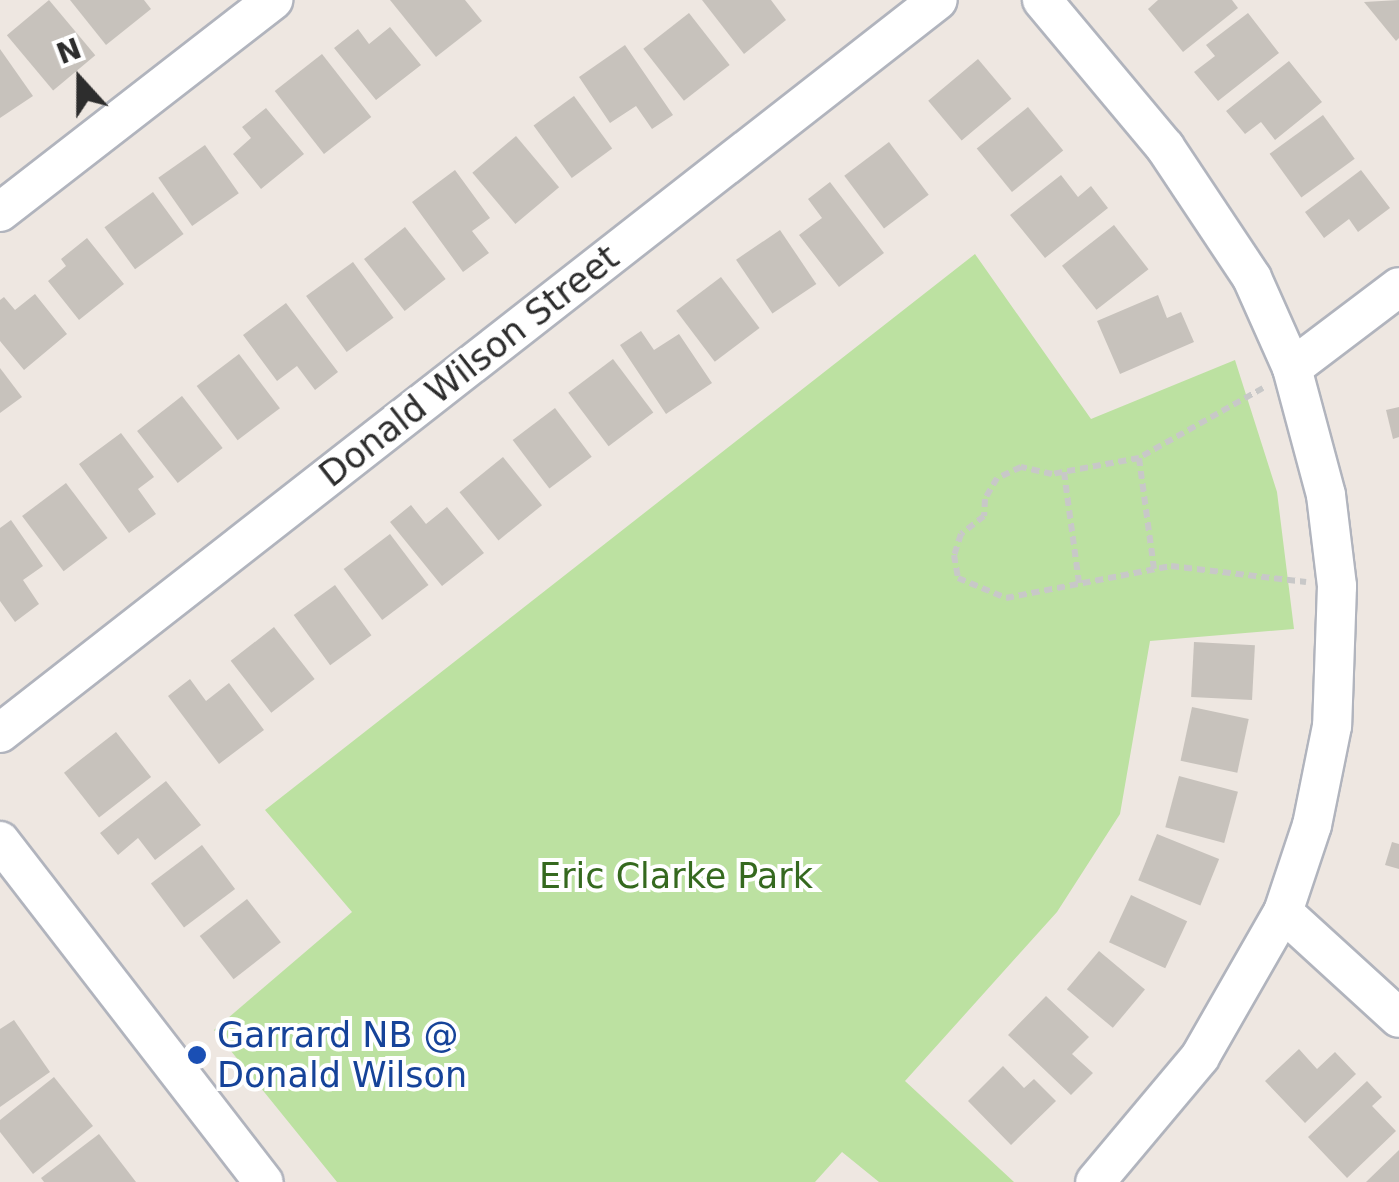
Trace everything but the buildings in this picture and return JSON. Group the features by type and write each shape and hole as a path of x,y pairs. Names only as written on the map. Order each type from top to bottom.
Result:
{"street":[{"path":"0,212 272,0"},
{"name":"Donald Wilson Street","path":"0,733 938,0"},
{"path":"1042,0 1212,212 1252,278 1292,368 1326,495 1337,586 1332,726 1312,824 1282,912 1200,1056 1094,1182"},
{"path":"1292,368 1399,288"},
{"path":"0,841 264,1182"},
{"path":"1282,912 1399,1018"}],"path":[{"path":"1292,368 1139,458 1064,472 1021,467 997,478 984,516 961,534 954,555 958,578 1006,598 1154,568 1205,568 1337,586"},
{"path":"1139,458 1154,568"},
{"path":"1064,472 1079,583"}],"green space":[{"name":"Eric Clarke Park","path":"975,254 1091,419 1235,360 1277,492 1294,629 1150,641 1120,814 1057,912 905,1081 1014,1182 879,1182 842,1152 815,1182 337,1182 214,1030 352,912 265,810"}],"place":[{"name":"Garrard NB @ Donald Wilson","path":"197,1055"}]}
